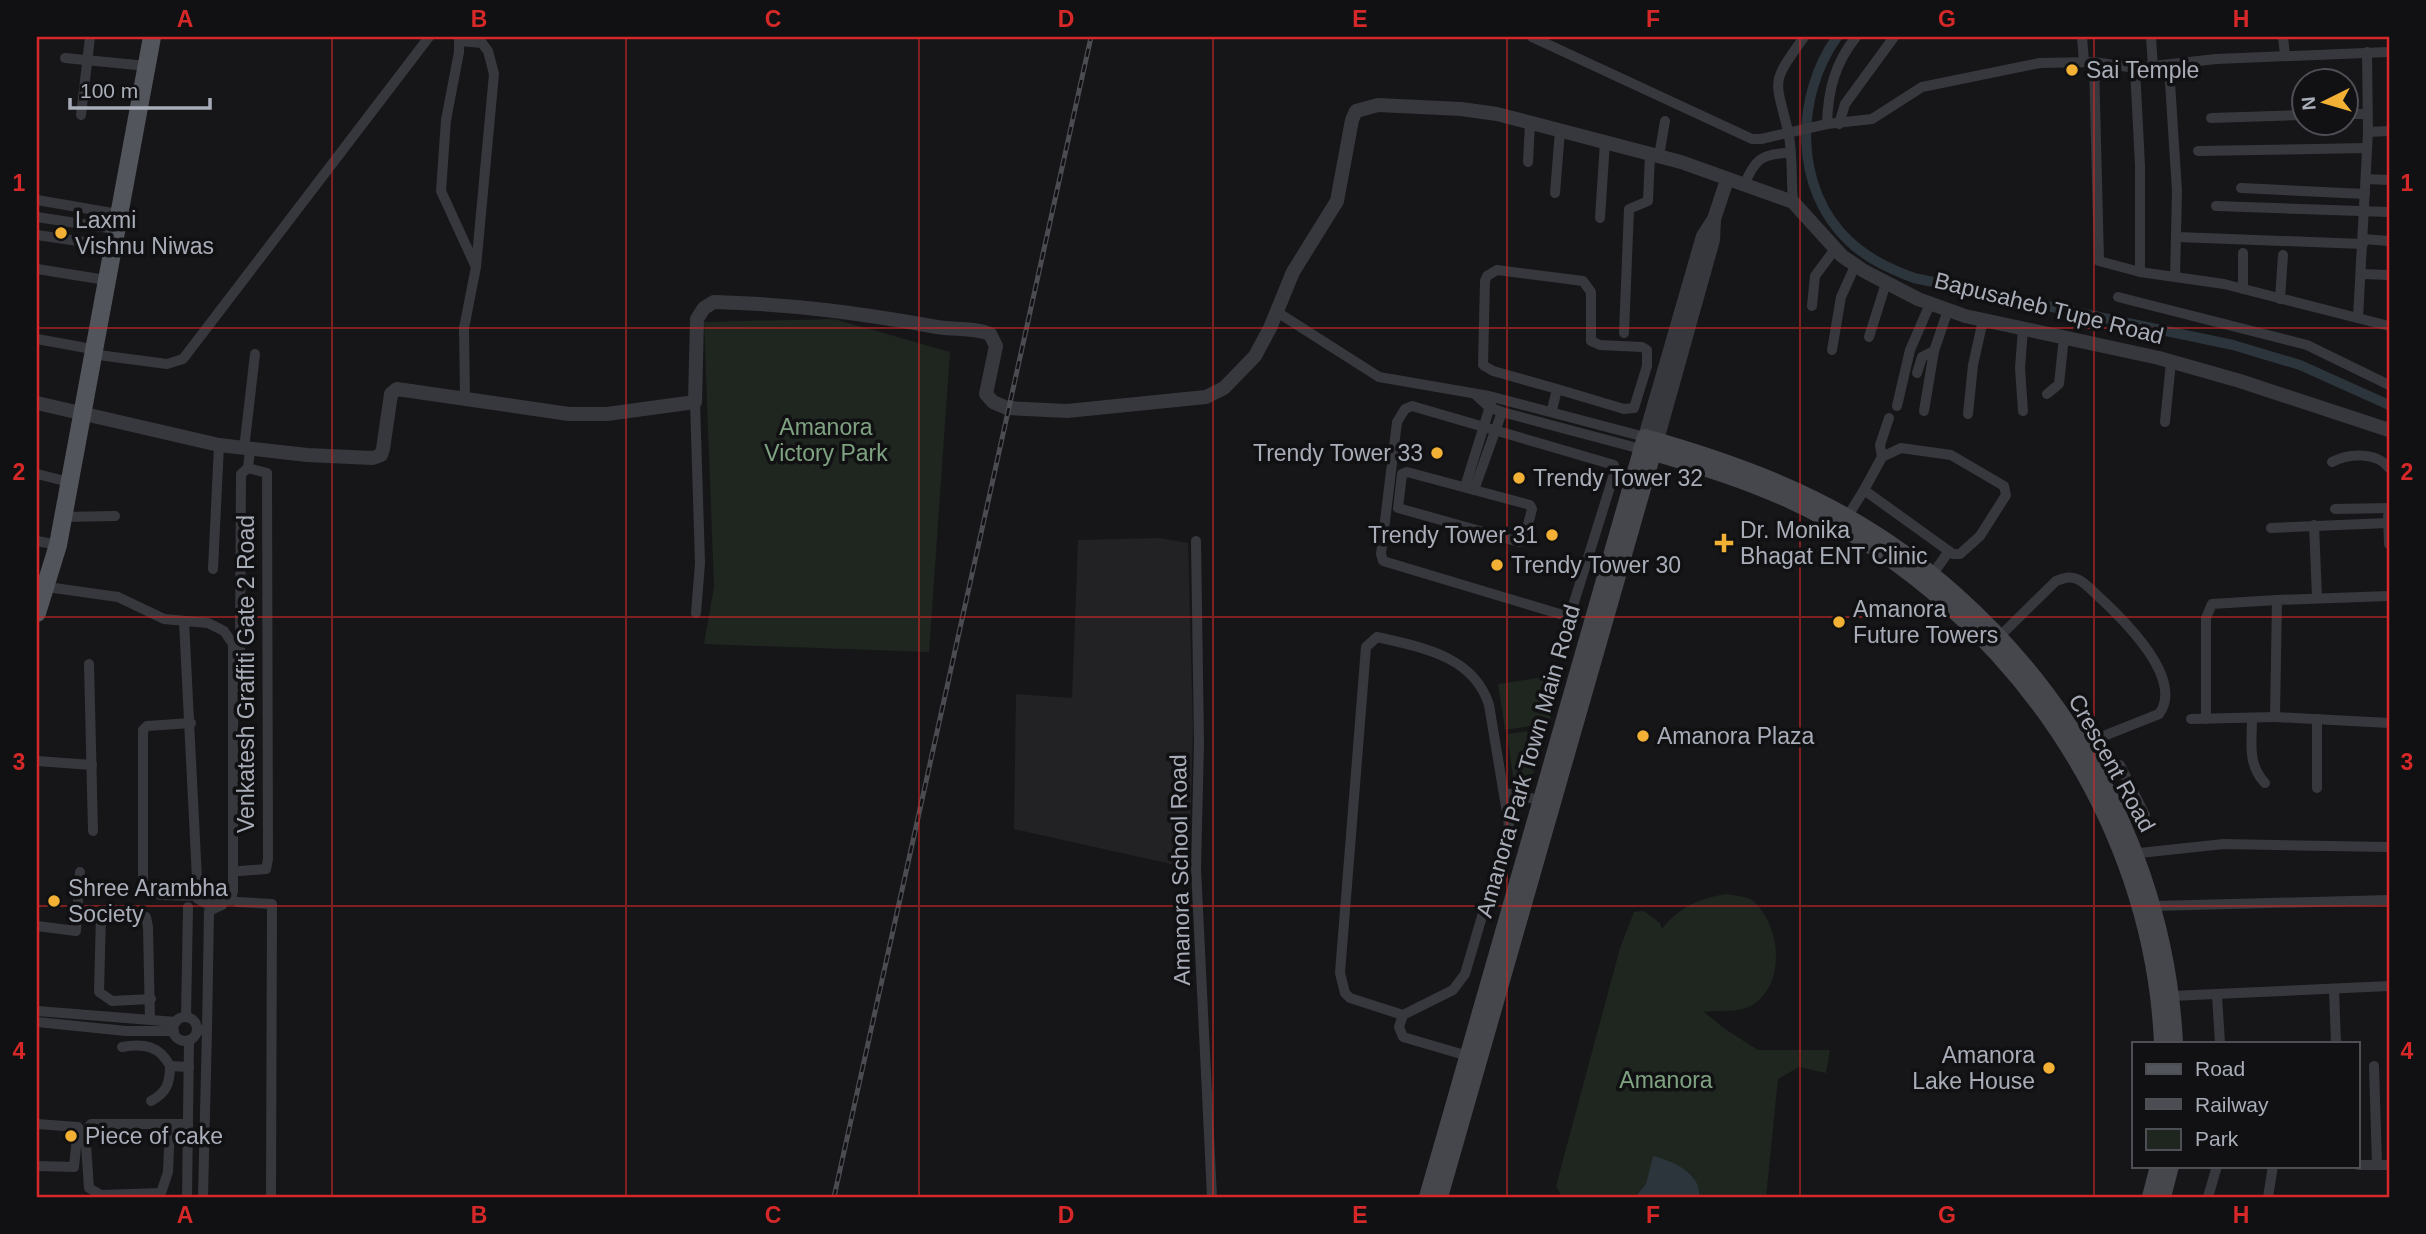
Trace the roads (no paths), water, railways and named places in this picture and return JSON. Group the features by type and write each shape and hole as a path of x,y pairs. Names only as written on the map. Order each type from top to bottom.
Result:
{"main road":[{"path":"37,612 58,545 152,37"},
{"name":"Crescent Road","path":"1649,445 1844,522 1899,550 1932,575 2000,636 2054,703 2099,776 2107,805"},
{"name":"Amanora Park Town Main Road","path":"1440,1197 1547,801 1649,445"},
{"name":"Crescent Road","path":"1844,522 1933,592 2006,663 2044,710 2107,805 2154,906 2171,996 2175,1042"},
{"name":"Amanora Park Town Main Road","path":"1427,1197 1547,801"},
{"name":"Crescent Road","path":"2130,854 2156,973 2162,1042"},
{"path":"2150,1197 2157,1168"},
{"path":"2163,1197 2170,1168"}],"street":[{"path":"81,115 90,37"},
{"path":"37,339 167,364 183,359 429,37"},
{"path":"1532,37 1752,139 1815,126 1872,119 1922,86 2040,63 2089,62 2135,68 2216,59 2389,52"},
{"path":"696,612 700,564 695,332 704,307 714,302 835,309 947,329 982,331 990,334 996,346 986,394 989,399 1007,408 1067,411 1212,394 1238,377 1255,356 1293,272 1337,201 1356,111 1378,105 1461,109 1530,123 1654,155 1793,202 1788,153 1794,131 1777,96 1778,81 1781,70 1804,37"},
{"path":"1833,124 1828,100 1837,65 1856,37"},
{"path":"1833,124 1895,37"},
{"path":"2082,37 2089,62 2098,256 2103,264 2243,289 2389,326"},
{"path":"2151,37 2152,67"},
{"path":"2283,37 2285,55"},
{"path":"465,398 464,327 476,267 494,74 488,51 481,43 459,39 446,120 441,191 476,267"},
{"path":"2358,318 2368,132 2367,52"},
{"path":"65,58 147,66"},
{"path":"2169,66 2177,237 2175,277"},
{"path":"2135,68 2142,227 2140,272"},
{"path":"2360,114 2367,114"},
{"path":"2211,118 2290,115"},
{"path":"1623,333 1629,209 1648,201 1654,155 1665,121"},
{"path":"1528,162 1530,123"},
{"path":"1555,193 1560,131"},
{"path":"2368,132 2389,131"},
{"path":"1600,218 1605,142"},
{"path":"2198,150 2367,148"},
{"path":"1744,186 1752,167 1762,156 1788,153"},
{"path":"2366,179 2389,180"},
{"name":"Amanora Park Town Main Road","path":"1649,445 1689,306 1703,236 1714,219 1727,180"},
{"path":"2241,188 2365,194"},
{"path":"37,200 115,230"},
{"name":"Bapusaheb Tupe Road","path":"1793,202 1835,249 1855,266 1930,304 1983,320 2171,362 2389,430"},
{"path":"2216,206 2389,212"},
{"path":"37,217 115,230"},
{"path":"37,235 115,230"},
{"path":"2177,237 2389,241"},
{"path":"1812,306 1815,276 1835,249"},
{"path":"2243,289 2244,253"},
{"path":"2280,299 2283,255"},
{"path":"1832,350 1842,297 1855,266"},
{"path":"37,269 106,280"},
{"path":"1497,270 1583,281 1591,292 1591,341 1600,345 1642,347 1647,350 1636,405 1630,410 1557,389 1493,371 1483,365 1485,281 1491,272 1497,270"},
{"path":"2361,274 2389,275"},
{"path":"1869,337 1886,283"},
{"path":"2118,297 2307,345 2389,385"},
{"path":"1897,406 1910,350 1930,304"},
{"path":"1924,411 1934,351 1948,310"},
{"path":"1277,312 1379,377 1477,396 1491,402 1552,410 1649,445"},
{"path":"1968,414 1973,365 1983,320"},
{"path":"2023,329 2020,368 2023,411"},
{"path":"2047,394 2059,384 2063,337"},
{"path":"1917,373 1922,357 1934,351"},
{"name":"Venkatesh Graffiti Gate 2 Road","path":"248,468 247,449 255,354"},
{"path":"2165,422 2171,362"},
{"path":"37,403 219,445 307,456 377,457 383,449 393,391 408,389 569,414 607,414 695,402"},
{"path":"1552,410 1557,389"},
{"path":"1491,402 1502,412 1649,445"},
{"path":"1470,488 1488,428 1491,402"},
{"path":"1412,406 1488,428 1614,465 1615,471 1575,608 1567,615 1387,564 1382,558 1400,415 1412,406"},
{"path":"1488,428 1502,412"},
{"path":"1882,457 1880,445 1889,418"},
{"path":"213,569 219,445"},
{"path":"1844,522 1882,457 1901,448 1951,454 2004,486 2006,495 1980,536 1960,554 1949,551 1864,491"},
{"path":"2332,462 2354,456 2375,457 2388,465"},
{"name":"Venkatesh Graffiti Gate 2 Road","path":"237,902 240,871 241,474 248,468"},
{"name":"Venkatesh Graffiti Gate 2 Road","path":"240,871 266,869 268,859 267,473 248,468"},
{"path":"1405,472 1470,488 1531,506 1523,542 1397,506 1405,472"},
{"path":"37,474 69,482"},
{"path":"2389,503 2389,544"},
{"path":"2335,509 2389,508"},
{"path":"62,517 115,516"},
{"path":"2271,528 2388,523"},
{"path":"2314,525 2316,597"},
{"path":"37,541 58,545"},
{"name":"Amanora School Road","path":"1196,541 1199,743 1196,868 1212,1197"},
{"path":"1932,575 1949,551"},
{"path":"2000,636 2056,580 2066,577 2079,579 2133,628 2156,666 2166,693 2166,704 2159,714 2081,745"},
{"path":"43,589 118,597 151,615 208,622 224,631 233,644 231,900 205,903 198,896 184,621"},
{"path":"2206,719 2206,618 2212,604 2316,597 2389,596"},
{"path":"2275,717 2277,600"},
{"path":"1377,637 1441,652 1454,660 1481,688 1489,705 1508,833 1465,974 1454,990 1403,1014 1359,1003 1345,993 1341,984 1366,647 1370,640 1377,637"},
{"path":"89,664 93,831"},
{"path":"2191,719 2275,717 2389,723"},
{"path":"2252,718 2251,757 2256,774 2265,783"},
{"path":"2317,719 2317,788"},
{"path":"191,723 147,726 143,730 143,882 160,895 198,896"},
{"path":"37,761 92,765"},
{"path":"2099,776 2120,765 2145,815"},
{"path":"1504,793 1547,801"},
{"path":"2130,854 2224,844 2389,847"},
{"path":"37,926 76,931 80,872"},
{"path":"2154,906 2389,900"},
{"path":"203,1197 202,1030 209,911 213,907 237,902 272,904 271,1197"},
{"path":"188,907 178,1039 189,1041"},
{"path":"150,1020 151,999 146,917 136,913 104,911 101,915 99,992 112,1001 151,999"},
{"path":"2171,996 2217,996 2389,986"},
{"path":"2334,989 2336,1042"},
{"path":"2217,996 2220,1042"},
{"path":"37,1011 178,1023"},
{"path":"1403,1014 1399,1027 1403,1037 1468,1056"},
{"path":"37,1022 126,1031 194,1020 202,1030"},
{"path":"189,1041 202,1030"},
{"path":"187,1197 189,1041"},
{"path":"122,1047 148,1046 163,1052 170,1066 166,1089 162,1096 151,1101"},
{"path":"170,1066 190,1067"},
{"path":"2360,1165 2383,1165 2374,1066"},
{"path":"37,1124 78,1127 74,1167 37,1166"},
{"path":"170,1124 168,1172 161,1193 101,1195 89,1188 85,1131 91,1124 170,1124 188,1125"},
{"path":"2208,1197 2216,1168"},
{"path":"2268,1197 2273,1168"}],"waterway":[{"path":"1837,37 1813,86 1806,141 1810,169 1818,195 1831,219 1849,241 1864,253 1914,278 2233,345 2300,365 2389,405"}],"railway":[{"path":"834,1197 1091,37"}],"place":[{"name":"Sai Temple","path":"2072,70"},
{"name":"Laxmi Vishnu Niwas","path":"61,233"},
{"name":"Trendy Tower 33","path":"1437,453"},
{"name":"Trendy Tower 32","path":"1519,478"},
{"name":"Trendy Tower 31","path":"1552,535"},
{"name":"Dr. Monika Bhagat ENT Clinic","path":"1724,543"},
{"name":"Trendy Tower 30","path":"1497,565"},
{"name":"Amanora Future Towers","path":"1839,622"},
{"name":"Amanora Plaza","path":"1643,736"},
{"name":"Shree Arambha Society","path":"54,901"},
{"name":"Amanora Lake House","path":"2049,1068"},
{"name":"Piece of cake","path":"71,1136"}],"park label":[{"name":"Amanora Victory Park","path":"826,440"},
{"name":"Amanora","path":"1666,1080"}]}
